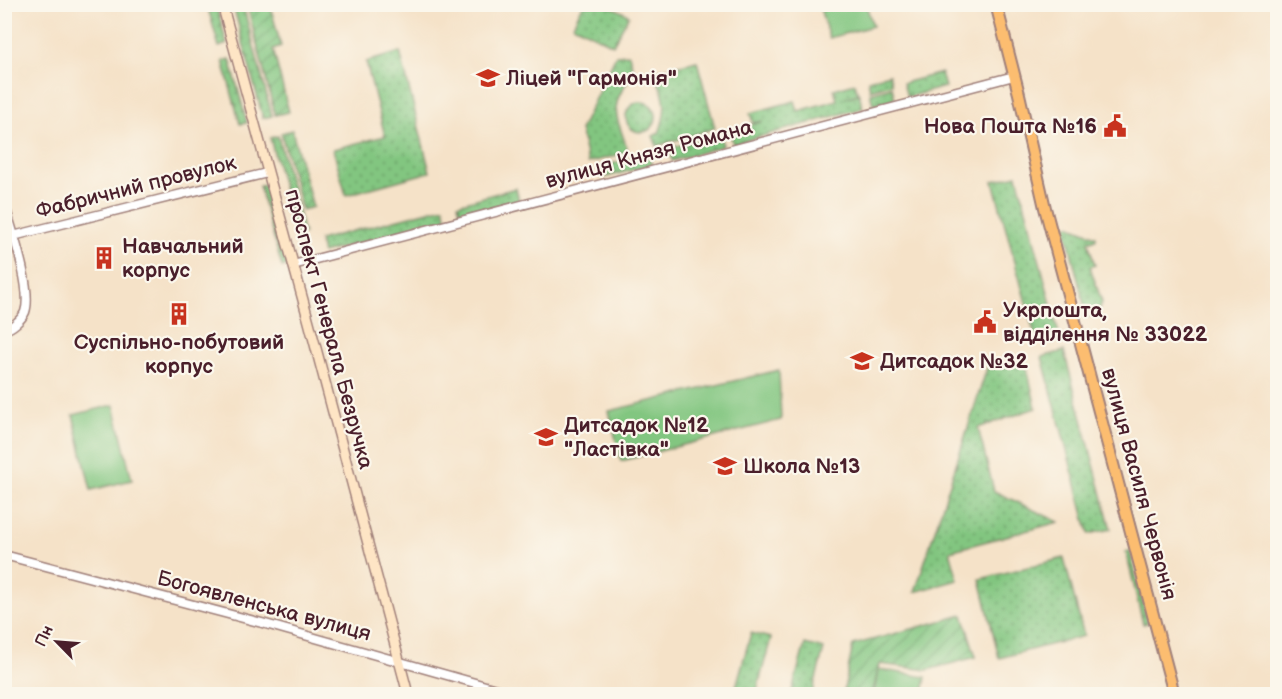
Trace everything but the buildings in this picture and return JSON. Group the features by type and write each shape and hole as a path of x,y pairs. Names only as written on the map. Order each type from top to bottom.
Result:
{"main road":[{"name":"проспект Генерала Безручка","path":"222,4 408,694"},
{"name":"вулиця Василя Червонія","path":"996,4 1045,208 1174,694"}],"street":[{"name":"вулиця Князя Романа","path":"293,265 1014,76"},
{"name":"Фабричний провулок","path":"13,236 267,173"},
{"path":"4,203 26,283 25,312 8,329"},
{"name":"Богоявленська вулиця","path":"4,555 514,694"}],"green space":[{"path":"207,5 216,5 227,44 219,47"},
{"path":"233,5 243,5 272,116 263,118"},
{"path":"247,5 270,5 281,46 273,49 289,112 275,115"},
{"path":"583,5 608,5 629,15 613,45 573,25"},
{"path":"819,5 866,5 873,26 829,38"},
{"path":"400,52 430,172 346,195 333,149 385,136 366,62"},
{"path":"629,54 634,73 620,95 616,111 628,152 588,163 580,130 616,55"},
{"path":"230,59 247,123 240,124 223,61"},
{"path":"697,61 715,128 657,146 653,136 659,133 665,108 663,94 651,72"},
{"path":"941,73 945,87 907,97 903,83"},
{"path":"889,74 892,84 870,90 868,80"},
{"path":"855,83 858,94 845,98 859,94 863,108 733,144 729,131 763,121 753,123 750,113 795,101 798,111 837,100 834,89"},
{"path":"892,87 895,99 873,105 870,93"},
{"path":"641,102 647,103 655,111 655,123 647,131 641,132 635,131 627,123 626,117 627,111 635,103"},
{"path":"292,130 313,207 302,210 281,133"},
{"path":"720,134 723,146 672,161 669,148"},
{"path":"278,136 304,234 296,236 270,138"},
{"path":"649,154 652,165 602,178 599,167"},
{"path":"1017,175 1059,334 1036,340 993,181"},
{"path":"266,185 288,265 282,267 259,186"},
{"path":"516,188 519,201 461,216 458,204"},
{"path":"444,207 447,220 322,253 319,240"},
{"path":"1069,225 1096,236 1096,239 1088,242 1095,265 1090,267 1102,302 1098,313 1087,317 1065,226"},
{"path":"1064,351 1111,529 1089,534 1042,357"},
{"path":"1025,359 1036,408 978,428 994,491 1059,522 950,551 958,580 915,592 987,368"},
{"path":"779,370 781,420 621,461 609,411"},
{"path":"114,405 132,480 91,490 73,415"},
{"path":"1130,551 1148,623 1143,624 1126,552"},
{"path":"1064,558 1084,636 999,658 980,579"},
{"path":"963,615 976,657 927,670 879,664 873,694 843,694 853,645"},
{"path":"751,633 771,638 756,694 734,694"},
{"path":"805,644 824,649 812,694 791,694"},
{"path":"878,669 926,677 923,694 874,694"}],"place":[{"name":"Ліцей \"Гармонія\"","path":"488,78"},
{"name":"Нова Пошта №16","path":"1115,126"},
{"name":"Навчальний корпус","path":"104,258"},
{"name":"Суспільно-побутовий корпус","path":"179,314"},
{"name":"Укрпошта, відділення № 33022","path":"985,322"},
{"name":"Дитсадок №32","path":"862,361"},
{"name":"Дитсадок №12 \"Ластівка\"","path":"546,437"},
{"name":"Школа №13","path":"725,466"}]}
